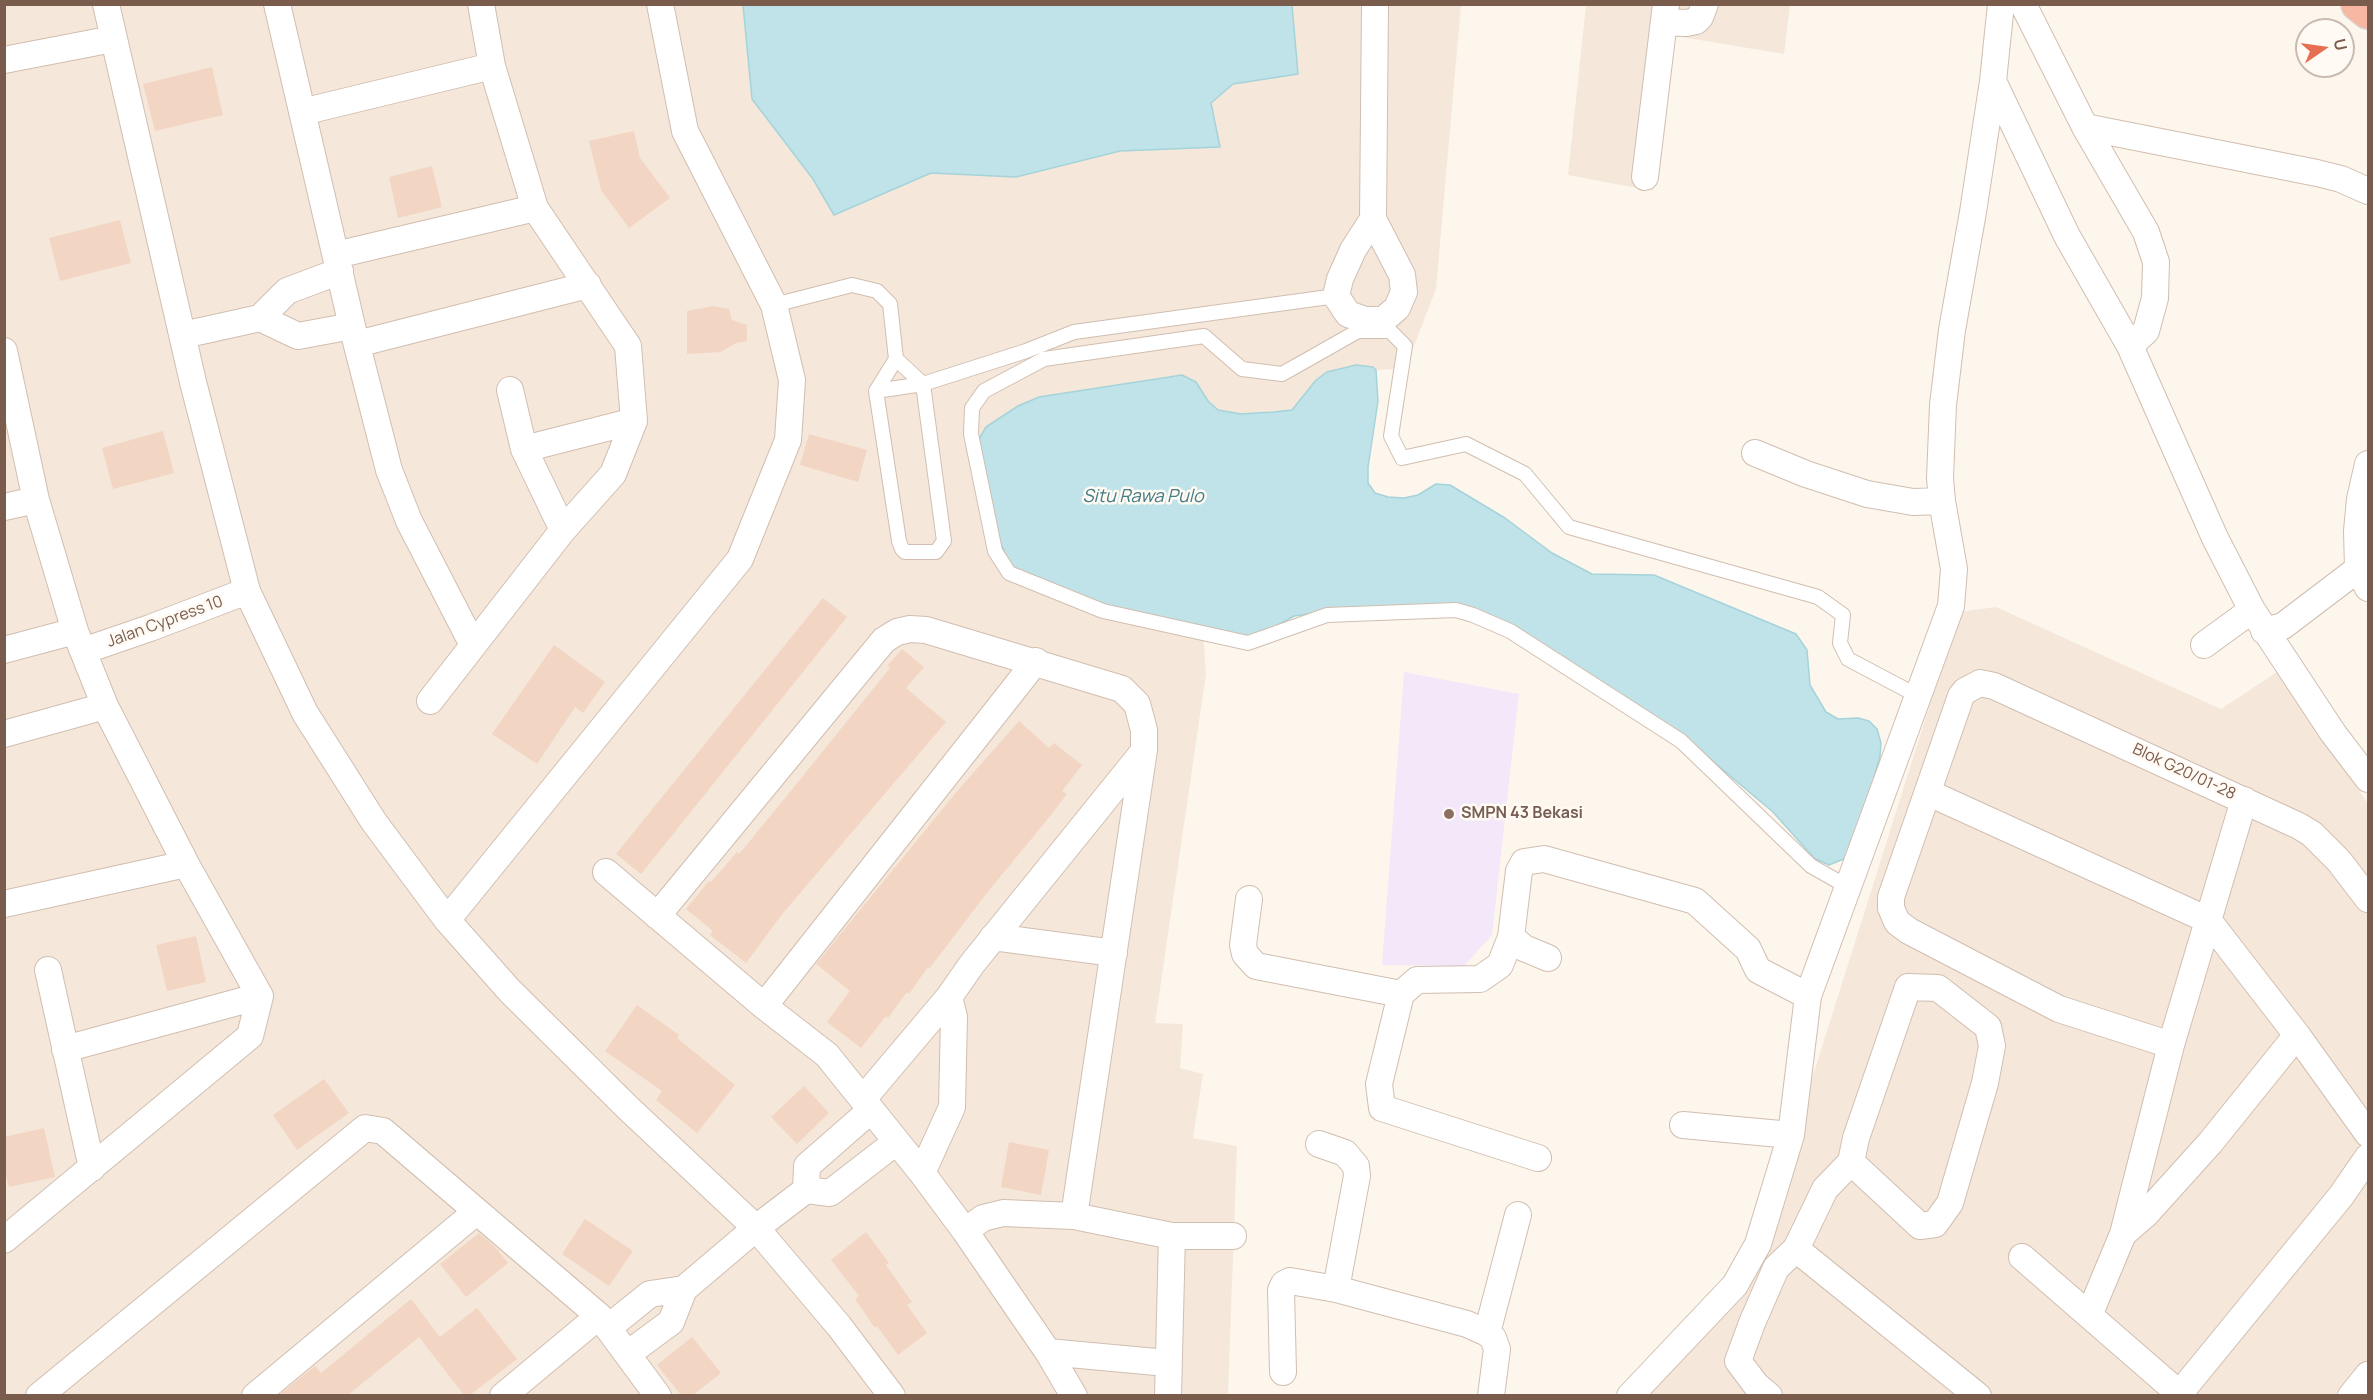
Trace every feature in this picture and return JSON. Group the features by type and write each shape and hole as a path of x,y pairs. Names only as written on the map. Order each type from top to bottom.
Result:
{"highway":[{"path":"2358,4 2368,12"}],"street":[{"path":"106,4 183,335 247,591 305,713 374,822 447,920 509,990 628,1108 756,1228 839,1326 892,1395"},
{"path":"276,4 389,470 398,495 473,645"},
{"path":"430,701 563,530 613,474 634,421 628,346 535,208 492,66 481,4"},
{"path":"447,920 740,559 788,440 792,380 774,305 685,131 660,4"},
{"path":"1373,219 1353,250 1340,279 1336,296 1348,314 1365,320 1383,320 1397,308 1404,292 1402,275 1373,219 1375,4"},
{"path":"1645,177 1665,13 1686,23 1696,21 1705,4"},
{"path":"1630,1395 1735,1285 1758,1244 1791,1136 1808,996 1951,606 1954,569 1942,501 1941,431 1945,377 1993,81 2001,4"},
{"path":"2023,4 2085,127 2146,232 2156,262 2155,298 2146,331 2130,346"},
{"path":"4,60 113,39"},
{"path":"302,112 492,66"},
{"path":"1993,81 2067,236 2130,346 2215,538 2258,620 2333,733 2368,779"},
{"path":"2085,127 2325,175 2341,179 2368,191"},
{"path":"183,335 260,318 287,291 338,263 535,208"},
{"path":"260,318 298,336 355,335 588,285"},
{"path":"4,1239 250,1036 260,996 186,864 105,706 79,641 36,500 6,360"},
{"path":"510,390 524,449 563,530"},
{"path":"524,449 634,421"},
{"path":"1755,453 1806,474 1867,494 1913,502 1942,501"},
{"path":"2204,645 2258,620 2283,626 2363,578 2357,531 2360,499 2368,464"},
{"path":"4,507 36,500"},
{"name":"Jalan Cypress 10","path":"4,650 79,641 150,628 247,591"},
{"path":"657,916 884,640 904,630 919,628 1036,661 1122,689 1130,694 1137,704 1144,730 1144,750 1074,1216"},
{"path":"764,1006 1036,661"},
{"name":"Blok G20/01-28","path":"1929,793 1961,696 1974,685 1985,683 2299,826 2312,834 2339,861 2368,899"},
{"path":"4,734 105,706"},
{"path":"806,1190 807,1166 867,1104 993,937 1144,750"},
{"path":"2171,1046 2059,1009 1900,925 1892,912 1891,897 1929,793 2208,920 2297,1035 2368,1134"},
{"path":"2090,1313 2123,1234 2171,1046 2244,800"},
{"path":"1538,1158 1382,1108 1378,1084 1401,994 1417,980 1480,979 1500,965 1511,937 1519,871 1524,862 1544,859 1695,901 1748,949 1758,970 1808,996"},
{"path":"4,904 186,864"},
{"path":"606,872 764,1006 827,1055 922,1173 965,1231 1048,1352 1074,1395"},
{"path":"1249,899 1243,945 1245,954 1256,966 1401,994"},
{"path":"993,937 1114,953"},
{"path":"1511,937 1524,948 1548,958"},
{"path":"48,970 92,1168"},
{"path":"1769,1395 1756,1385 1738,1361 1776,1268 1796,1249 1825,1189 1851,1162 1859,1128 1908,987 1938,988 1988,1027 1992,1046 1985,1083 1950,1203 1935,1224 1920,1226 1851,1162"},
{"path":"65,1049 260,996"},
{"path":"922,1173 952,1107 954,1017 949,997"},
{"path":"2123,1234 2145,1215 2210,1143 2297,1035"},
{"path":"1683,1125 1791,1136"},
{"path":"39,1395 365,1128 383,1131 604,1321 629,1353 652,1393"},
{"path":"629,1353 671,1322 684,1289 756,1228 806,1190 830,1193 896,1142"},
{"path":"1319,1144 1346,1153 1356,1166 1357,1176 1336,1289"},
{"path":"2022,1257 2090,1313 2181,1394 2342,1196 2368,1157"},
{"path":"255,1395 476,1212"},
{"path":"965,1231 983,1218 1003,1213 1074,1216 1172,1236 1233,1236"},
{"path":"1487,1332 1518,1215"},
{"path":"1168,1395 1167,1363 1172,1236"},
{"path":"1796,1249 1978,1395"},
{"path":"1283,1372 1281,1290 1284,1284 1290,1281 1336,1289 1467,1324 1487,1332 1497,1349 1491,1395"},
{"path":"503,1395 604,1321 650,1294 684,1289"},
{"path":"1048,1352 1167,1363"},
{"path":"2351,1395 2368,1375"}],"lane":[{"path":"774,305 852,285 877,291 890,304 896,359 876,391 902,549 909,552 936,552 944,541 923,384 896,359"},
{"path":"876,391 923,384 1026,351 1074,332 1336,296"},
{"path":"1848,887 1811,866 1681,741 1509,631 1473,615 1456,610 1327,615 1248,642 1103,611 1009,573 994,551 971,434 972,408 984,391 1044,359 1204,336 1242,369 1282,374 1358,331 1390,331 1405,346 1391,436 1401,458 1466,444 1525,474 1569,527 1818,597 1843,615 1840,643 1848,659 1918,696"}],"shaded area":[{"path":"5,5 1461,5 1436,289 1405,369 1376,370 1373,367 1356,365 1327,372 1316,380 1292,410 1241,414 1217,410 1208,401 1196,382 1170,376 1039,397 1018,406 986,427 1203,631 1206,674 1155,1023 1183,1024 1180,1068 1203,1074 1193,1138 1237,1146 1228,1395 5,1396"},
{"path":"1586,5 1790,5 1784,54 1669,35 1653,191 1568,175"},
{"path":"1996,607 2221,709 2280,670 2368,804 2368,1395 1633,1396 1725,1315 1746,1288 1959,612"},
{"name":"SMPN 43 Bekasi","path":"1404,672 1519,694 1492,935 1464,966 1382,965"}],"water":[{"path":"743,5 1292,5 1298,74 1233,84 1211,103 1220,147 1120,151 1016,177 931,173 834,215 813,179 752,99"},
{"name":"Situ Rawa Pulo","path":"1356,365 1373,367 1376,370 1378,401 1368,467 1368,483 1375,493 1404,498 1418,495 1436,484 1450,485 1505,518 1552,553 1592,574 1654,575 1796,634 1807,650 1810,685 1826,712 1838,719 1858,718 1869,721 1877,729 1881,743 1880,756 1857,840 1846,858 1829,865 1814,858 1773,812 1691,743 1503,621 1488,614 1473,609 1423,608 1308,614 1294,616 1262,634 1247,638 1104,606 1021,575 1011,566 1000,542 979,439 986,427 1018,406 1039,397 1182,375 1196,382 1208,401 1218,410 1241,414 1292,410 1316,380 1327,372"}],"building":[{"path":"212,67 223,115 155,131 143,84"},
{"path":"634,131 640,158 670,198 629,228 601,190 589,141"},
{"path":"432,166 442,207 398,218 389,177"},
{"path":"120,220 131,263 60,281 49,238"},
{"path":"713,306 729,309 732,320 747,325 747,341 736,343 721,352 687,354 687,311"},
{"path":"163,431 174,473 113,489 102,448"},
{"path":"809,434 867,450 858,482 800,465"},
{"path":"823,598 847,617 641,874 616,854"},
{"path":"554,645 605,682 583,713 575,707 537,764 492,734"},
{"path":"902,649 924,667 906,688 946,722 783,913 746,963 710,935 713,931 686,909 709,881 711,882 737,852 739,854 890,668 887,666"},
{"path":"1019,721 1049,748 1054,743 1082,765 1062,791 1067,794 1047,820 986,894 929,969 928,967 909,994 907,992 888,1018 886,1016 861,1048 827,1022 850,991 816,964 959,789"},
{"path":"196,936 206,982 167,991 156,945"},
{"path":"637,1005 679,1035 677,1038 735,1085 697,1133 656,1100 662,1091 605,1051"},
{"path":"324,1079 349,1113 297,1150 273,1115"},
{"path":"804,1086 829,1113 797,1144 771,1117"},
{"path":"44,1128 55,1177 9,1187 4,1168 4,1137"},
{"path":"1009,1142 1049,1150 1041,1195 1001,1187"},
{"path":"585,1219 633,1251 609,1286 562,1254"},
{"path":"866,1232 889,1263 886,1265 912,1302 907,1305 927,1333 898,1355 877,1326 875,1328 855,1299 859,1296 831,1260"},
{"path":"479,1233 508,1263 466,1297 440,1264"},
{"path":"411,1299 440,1337 477,1308 517,1359 470,1395 464,1395 419,1337 348,1395 279,1395 315,1366 321,1373"},
{"path":"692,1337 721,1373 693,1395 681,1395 657,1365"}],"place":[{"name":"SMPN 43 Bekasi","path":"1449,814"}]}
